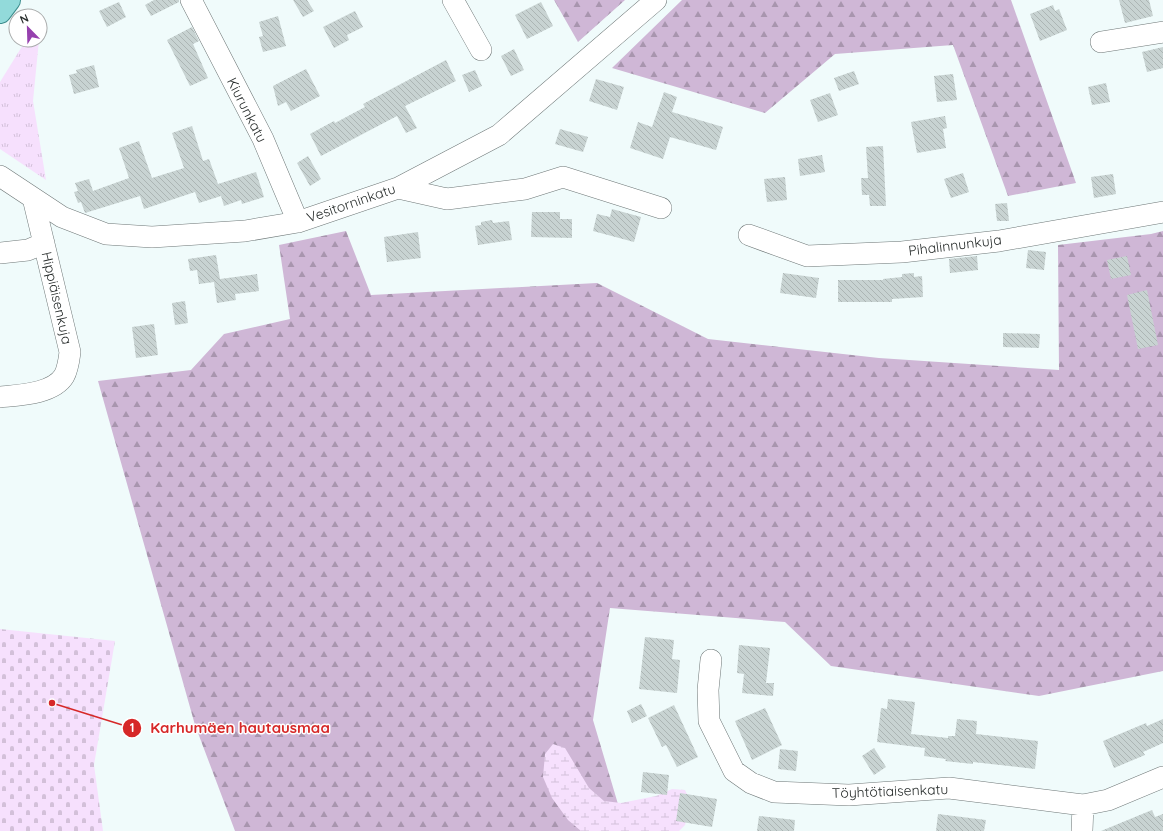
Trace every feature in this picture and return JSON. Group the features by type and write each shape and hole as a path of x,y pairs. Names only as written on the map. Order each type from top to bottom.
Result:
{"main road":[{"path":"0,12 9,0"}],"street":[{"name":"Kiurunkatu","path":"191,0 263,139 298,222"},
{"path":"453,0 481,50"},
{"name":"Vesitorninkatu","path":"0,176 62,217 106,234 152,237 168,236 245,231 298,222 398,188 499,135 656,0"},
{"path":"1101,42 1163,32"},
{"path":"398,188 447,199 525,189 563,177 661,208"},
{"name":"Hippiäisenkuja","path":"0,397 30,394 47,389 63,378 67,371 70,352 33,198"},
{"name":"Pihalinnunkuja","path":"749,235 807,256 902,252 999,240 1163,212"},
{"path":"0,253 28,250 44,243"},
{"name":"Töyhtötiaisenkatu","path":"711,660 708,690 709,721 734,771 751,783 774,792 849,795 949,788 1083,805 1108,800 1163,777"},
{"path":"1082,831 1083,805"}],"green space":[{"path":"554,0 625,0 578,42"},
{"path":"682,0 1011,0 1076,183 1008,196 953,45 835,54 765,113 612,68"},
{"path":"21,48 38,48 33,101 46,180 0,149 0,82"},
{"path":"346,231 371,295 597,283 708,339 879,358 1059,370 1058,245 1151,234 1163,231 1163,671 1039,696 831,666 785,622 610,608 593,720 626,831 235,831 195,725 98,381 191,370 224,334 290,319 279,245"},
{"path":"0,629 115,641 94,765 103,831 0,831"},
{"path":"553,744 565,748 589,788 604,801 621,803 656,796 672,789 685,790 691,803 685,825 679,831 581,831 568,820 552,798 543,777 545,754"}],"building":[{"path":"154,0 179,0 179,2 151,16 145,5"},
{"path":"293,0 307,0 314,11 303,17"},
{"path":"1119,0 1149,0 1153,16 1125,23"},
{"path":"119,2 126,17 107,27 99,11"},
{"path":"541,2 553,26 527,39 515,15"},
{"path":"1053,5 1055,11 1059,9 1067,30 1040,41 1030,14"},
{"path":"355,11 363,27 347,35 349,40 334,48 323,27"},
{"path":"278,16 286,46 263,52 259,37 263,36 259,22"},
{"path":"192,27 199,41 193,44 208,78 190,86 167,40"},
{"path":"1163,47 1163,68 1147,72 1142,52"},
{"path":"514,49 524,70 511,76 501,56"},
{"path":"446,60 456,81 405,106 417,128 406,133 397,116 321,156 310,134 365,107 363,104"},
{"path":"94,65 99,87 74,94 69,75 77,73 76,70"},
{"path":"306,69 320,96 291,111 286,102 278,106 273,86"},
{"path":"475,70 482,86 469,92 462,75"},
{"path":"854,71 859,84 839,91 834,78"},
{"path":"953,74 957,100 937,102 934,76"},
{"path":"596,79 624,87 617,110 589,101"},
{"path":"1106,83 1110,102 1092,105 1088,87"},
{"path":"664,92 677,97 672,112 723,127 716,150 670,137 663,159 630,148 638,122 652,127"},
{"path":"830,93 838,115 818,122 810,100"},
{"path":"945,116 947,128 943,129 946,148 917,153 911,122"},
{"path":"192,126 203,161 209,159 218,184 256,172 264,197 242,204 241,200 224,206 221,196 199,203 195,192 144,209 140,196 85,213 81,202 78,203 74,192 78,191 75,183 89,179 93,191 129,178 119,148 139,141 152,178 184,168 172,133"},
{"path":"560,129 588,137 583,152 555,144"},
{"path":"883,146 886,206 870,206 869,195 862,195 861,178 868,178 866,147"},
{"path":"822,155 825,172 800,176 798,159"},
{"path":"308,156 321,179 310,186 297,163"},
{"path":"963,173 969,192 951,198 944,179"},
{"path":"1113,174 1116,194 1094,198 1091,177"},
{"path":"785,177 787,200 767,202 764,179"},
{"path":"1007,203 1009,221 997,221 995,204"},
{"path":"612,209 641,217 634,242 593,231 597,214 610,217"},
{"path":"532,212 560,212 560,219 572,219 572,238 531,237"},
{"path":"492,220 493,223 509,221 512,240 478,245 475,226 481,225 481,222"},
{"path":"418,232 421,258 387,262 384,237"},
{"path":"1028,250 1046,252 1044,270 1026,268"},
{"path":"216,255 220,279 257,274 259,291 235,294 236,300 217,303 214,282 199,284 197,270 190,271 188,259"},
{"path":"977,256 978,270 950,273 949,259"},
{"path":"1127,256 1131,275 1111,279 1107,260"},
{"path":"783,273 819,278 816,298 780,293"},
{"path":"914,273 914,277 922,276 923,297 892,299 892,302 838,302 838,280 883,280 902,277 902,274"},
{"path":"1147,290 1158,345 1138,349 1127,295"},
{"path":"185,301 188,323 175,325 172,303"},
{"path":"154,324 158,355 136,358 132,327"},
{"path":"1003,333 1040,334 1039,348 1003,347"},
{"path":"645,637 674,640 672,659 680,660 677,693 639,689"},
{"path":"739,645 770,648 766,683 774,683 773,696 742,693 744,674 737,673"},
{"path":"888,699 915,702 911,734 948,738 948,736 955,736 957,719 977,721 976,734 1038,741 1035,769 973,762 973,764 945,761 946,759 924,756 925,748 877,742 881,708 887,709"},
{"path":"641,704 647,716 632,723 627,711"},
{"path":"674,705 698,757 677,767 666,745 662,747 648,718"},
{"path":"765,708 782,745 752,760 735,721"},
{"path":"1163,719 1163,743 1143,752 1145,755 1114,768 1103,741 1146,723 1147,726"},
{"path":"874,748 886,767 874,775 862,756"},
{"path":"780,749 798,751 796,771 778,769"},
{"path":"643,772 669,775 667,795 641,792"},
{"path":"680,793 717,799 712,827 676,821"},
{"path":"1152,810 1155,817 1163,814 1163,831 1101,831"},
{"path":"938,814 986,820 984,831 936,831"},
{"path":"759,816 795,820 794,831 757,831"}],"place":[{"name":"Karhumäen hautausmaa","path":"52,703"}]}
